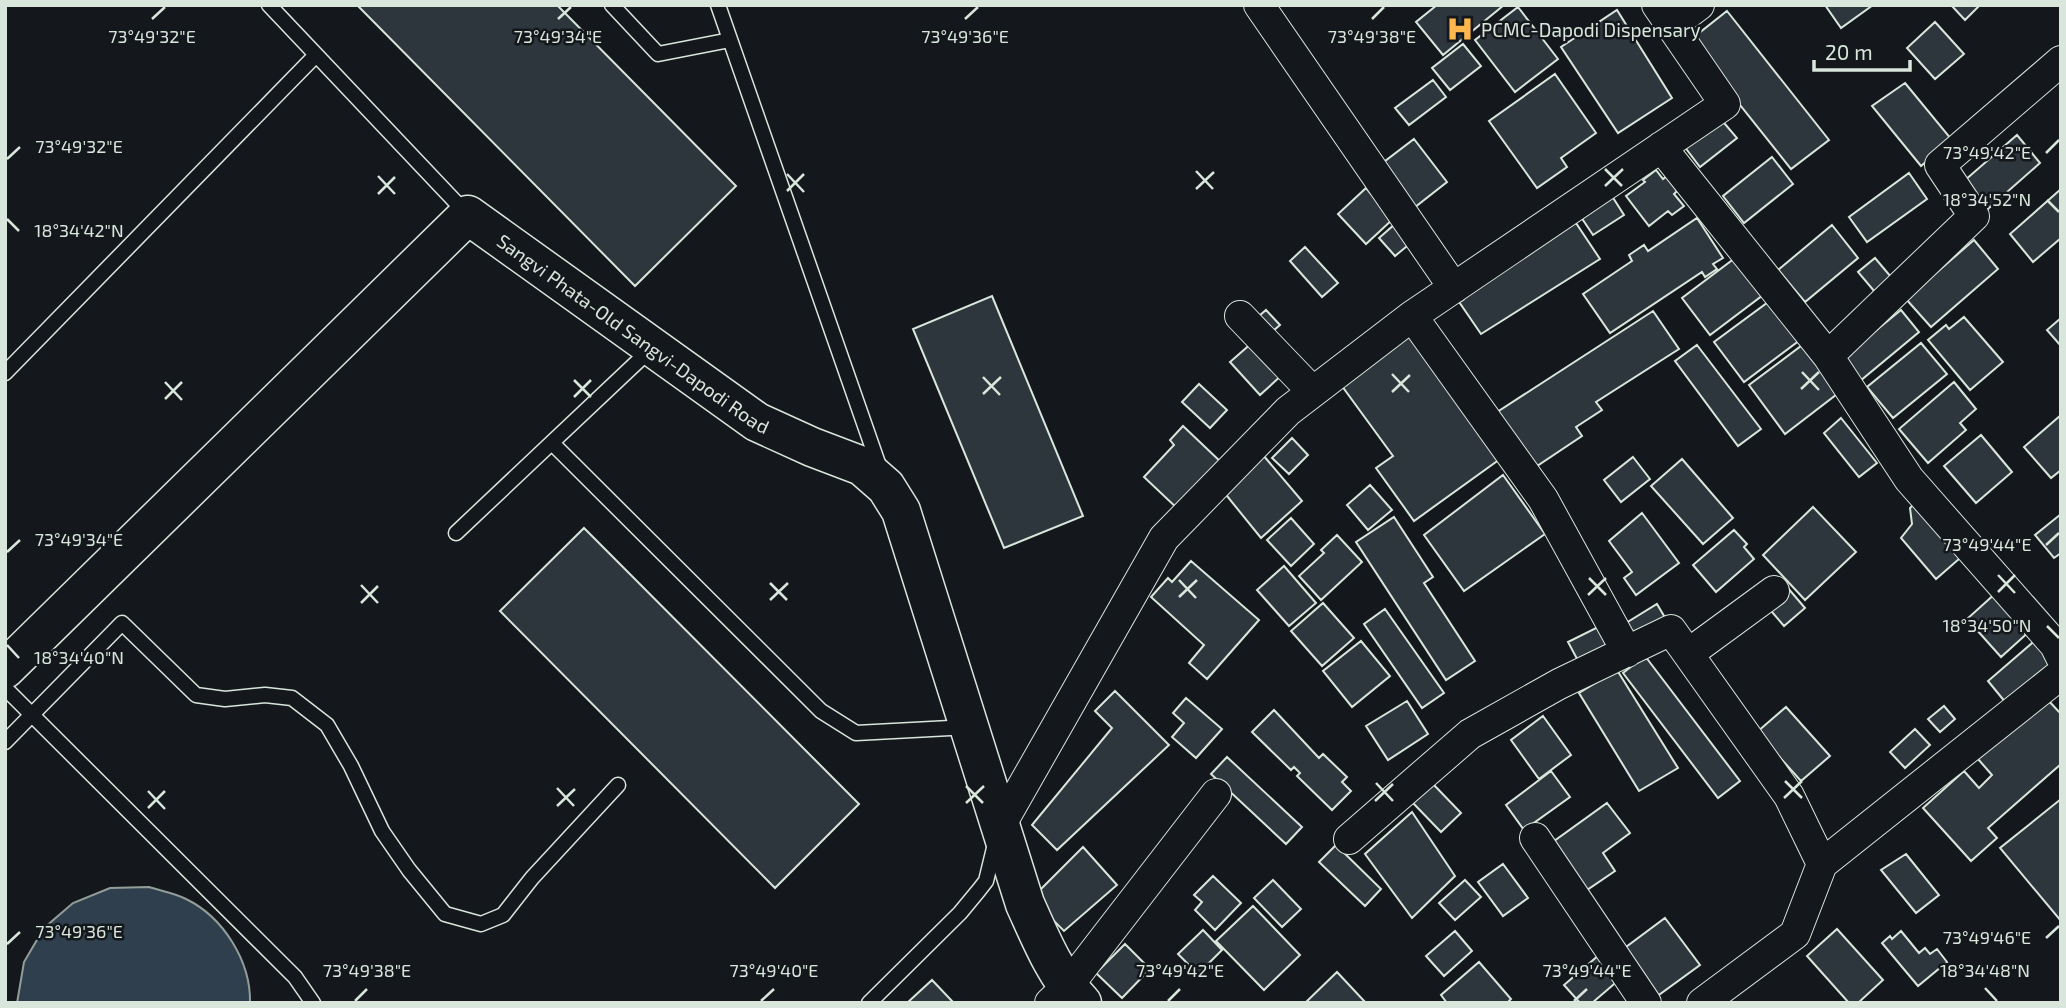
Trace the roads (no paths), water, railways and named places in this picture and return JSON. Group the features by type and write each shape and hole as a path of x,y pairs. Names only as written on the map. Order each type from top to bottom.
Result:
{"main road":[{"name":"Sangvi Phata-Old Sangvi-Dapodi Road","path":"468,215 757,422 811,447 862,466 887,487 901,511 1025,904 1066,998"},
{"path":"5,669 468,215"}],"street":[{"path":"1259,5 1454,288"},
{"path":"1000,826 1164,538 1288,411 1412,316 1725,104 1664,16 1699,5"},
{"path":"1828,356 1974,216 1940,165 2061,61"},
{"path":"1661,147 1828,356 1909,479 2055,645 2061,657"},
{"path":"1240,316 1313,392"},
{"path":"1412,316 1543,499 1627,652"},
{"path":"1688,654 1774,592"},
{"path":"1349,839 1470,734 1559,684 1671,630 1789,796 1822,864"},
{"path":"1702,1003 1795,934 1822,864 2061,674"},
{"path":"1066,998 1216,794"},
{"path":"1535,838 1646,1003"}],"lane":[{"path":"269,5 468,215"},
{"path":"612,5 658,54 730,40"},
{"path":"718,5 887,487"},
{"path":"5,373 316,55"},
{"path":"456,534 653,347"},
{"path":"552,443 821,711 856,733 969,727"},
{"path":"5,742 122,623 196,695 225,699 265,695 292,698 327,725 351,766 382,831 410,870 445,914 481,924 503,915 532,878 618,785"},
{"path":"5,688 295,977 313,1003"},
{"path":"869,1003 960,913 986,881 1000,826"}],"water":[{"path":"149,887 186,899 212,917 223,929 240,956 246,972 250,1003 17,1003 24,962 44,928 73,903 110,888"}],"place":[{"name":"PCMC-Dapodi Dispensary","path":"1460,29"}]}
